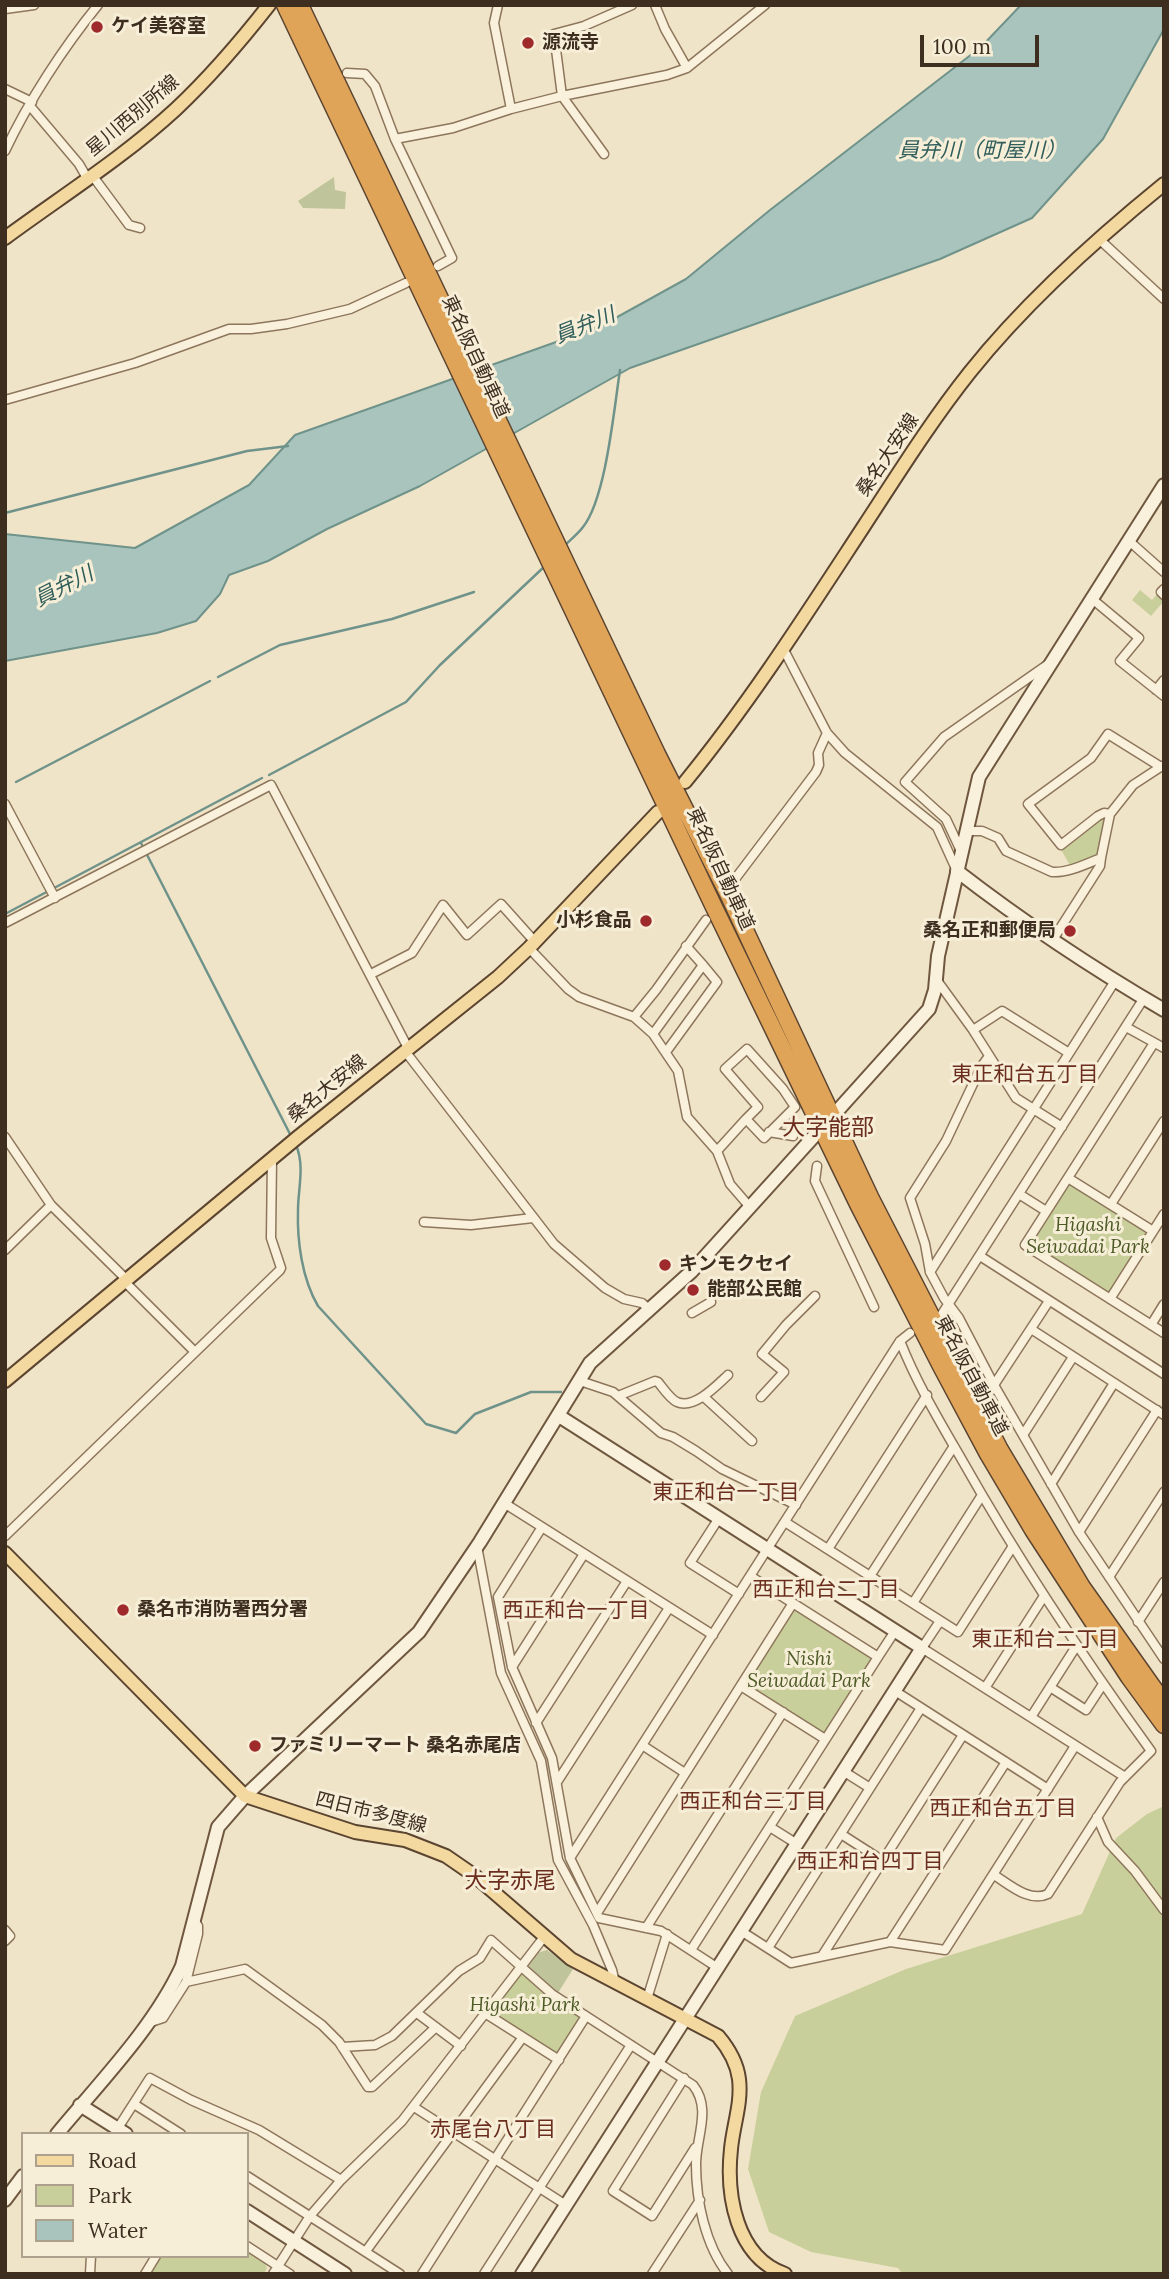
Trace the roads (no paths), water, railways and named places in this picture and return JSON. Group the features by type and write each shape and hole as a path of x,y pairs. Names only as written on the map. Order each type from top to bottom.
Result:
{"highway":[{"name":"東名阪自動車道","path":"285,5 342,109"},
{"name":"東名阪自動車道","path":"300,5 342,109 569,584 858,1204 947,1377 1033,1530 1129,1677 1164,1724"},
{"name":"東名阪自動車道","path":"569,584 730,898 870,1197 999,1448 1082,1587 1164,1703"}],"main road":[{"name":"星川西別所線","path":"5,238 175,109 211,73 268,5"},
{"name":"桑名大安線","path":"685,782 728,729 783,650 915,447 970,372 1067,268 1164,184"},
{"name":"桑名大安線","path":"5,1381 293,1140 498,977 533,945 658,812"},
{"name":"四日市多度線","path":"5,1553 245,1796 355,1832 405,1840 446,1856 475,1876 571,1959 718,2036 736,2064 740,2088 730,2176 736,2214 752,2252 766,2265 785,2274"}],"street":[{"path":"5,9 34,5"},
{"path":"5,151 18,124 97,5"},
{"path":"498,5 494,23 510,109"},
{"path":"604,154 562,96 554,34 584,26 632,5"},
{"path":"655,5 687,68"},
{"path":"395,139 453,128 510,109 656,78 687,68 765,5"},
{"path":"347,74 365,74 375,86 395,139 452,258 438,266"},
{"path":"5,89 31,104 130,225 140,228"},
{"path":"1099,239 1164,299"},
{"path":"5,400 135,363 229,329 287,324 350,309 406,283"},
{"path":"839,1109 925,1016 933,1002 937,956 979,777 1162,489"},
{"path":"1128,540 1164,572"},
{"path":"1164,589 1161,592 1164,595"},
{"path":"1091,598 1139,638 1120,661 1164,696"},
{"path":"783,650 827,733 845,752 937,827 957,872 1052,941 1164,1010"},
{"path":"961,852 946,819 905,782 944,737 1053,661"},
{"path":"1156,690 1164,680"},
{"path":"732,883 816,772 819,765 818,753 827,733"},
{"path":"1052,941 1100,866 1110,814 1133,785 1163,766 1108,734 1091,758 1028,804 1061,845 1098,816 1110,814"},
{"path":"5,923 53,892 140,854 271,785 371,974 407,1049 533,1218 562,1252 605,1288 624,1299 642,1303 649,1309"},
{"path":"5,804 53,892"},
{"path":"967,831 982,831 998,838 1006,851 1052,872 1060,873 1101,858"},
{"path":"371,974 412,953 443,905 467,935 501,904 568,989 579,997 634,1017 653,1034 678,1071 687,1117 717,1151 730,1184 750,1206"},
{"path":"634,1017 706,919"},
{"path":"666,1052 717,982 686,946"},
{"path":"653,1034 703,965"},
{"path":"936,979 973,1030 1016,1098 1062,1127"},
{"path":"930,1272 1115,981"},
{"path":"942,1314 1144,998"},
{"path":"973,1030 1002,1011 1069,1053"},
{"path":"1126,1027 1164,1048"},
{"path":"1154,1043 1025,1245 1164,1334"},
{"path":"717,1151 746,1119 758,1107 725,1069 747,1049 795,1107 764,1138 746,1119"},
{"path":"989,1056 981,1067 946,1141 910,1198 925,1244 930,1272 959,1318 994,1385 1079,1532 1164,1659"},
{"path":"1111,1204 1164,1121"},
{"path":"769,1132 793,1136"},
{"path":"59,2132 148,2023 166,1997 182,1966 218,1827 245,1796 419,1632 559,1416 583,1372 600,1352 692,1271 816,1134"},
{"path":"5,1137 51,1205 195,1352"},
{"path":"5,1536 281,1268 271,1238 272,1158"},
{"path":"817,1166 815,1181 874,1307"},
{"path":"1068,1178 1153,1231"},
{"path":"1019,1194 1046,1211"},
{"path":"5,1250 51,1205"},
{"path":"1110,1299 1164,1213"},
{"path":"425,1222 471,1224 533,1218"},
{"path":"980,1256 1164,1374"},
{"path":"761,1396 784,1371 762,1354 815,1296"},
{"path":"994,1385 1049,1301"},
{"path":"692,1313 711,1302"},
{"path":"1151,1325 1164,1304"},
{"path":"1031,1329 1160,1413 1079,1532"},
{"path":"570,1858 901,1341 911,1333"},
{"path":"901,1341 954,1446 1013,1546 1102,1684 1151,1751 1125,1777 1048,1894 1044,1897 1028,1896 994,1875"},
{"path":"1023,1435 1073,1357"},
{"path":"618,1396 655,1381 675,1401 687,1404 704,1397 728,1375"},
{"path":"580,1381 599,1386 618,1396 661,1433 673,1437 722,1469 796,1505"},
{"path":"1051,1484 1114,1383"},
{"path":"828,1549 927,1395"},
{"path":"704,1397 752,1441"},
{"path":"559,1416 1125,1777"},
{"path":"870,1576 954,1446"},
{"path":"1109,1577 1164,1492"},
{"path":"913,1603 982,1495"},
{"path":"504,1503 713,1635"},
{"path":"719,1518 690,1563 738,1594"},
{"path":"785,1522 958,1632 1013,1546"},
{"path":"542,1527 498,1597 512,1667 552,1758 570,1858 599,1918 667,1934 718,1968"},
{"path":"477,1546 501,1674 541,1761 558,1860 593,1925 615,1983"},
{"path":"512,1667 584,1554"},
{"path":"750,1576 878,1657"},
{"path":"536,1723 627,1581"},
{"path":"1138,1622 1164,1582"},
{"path":"985,1688 1044,1596"},
{"path":"597,1913 793,1604"},
{"path":"557,1782 669,1608"},
{"path":"522,2274 940,1621"},
{"path":"691,1950 895,1631"},
{"path":"1031,1717 1077,1645"},
{"path":"1050,1687 1086,1710 1102,1684"},
{"path":"741,1686 825,1739"},
{"path":"895,1691 1048,1789"},
{"path":"768,1948 921,1708"},
{"path":"646,1928 783,1713"},
{"path":"822,1956 963,1735"},
{"path":"642,1745 685,1773"},
{"path":"741,1931 791,1963 890,1942 946,1950 1075,1746"},
{"path":"890,1942 1006,1762"},
{"path":"843,1771 870,1788"},
{"path":"1097,1817 1108,1842 1135,1871 1164,1910"},
{"path":"770,1827 797,1844"},
{"path":"841,1834 883,1861"},
{"path":"148,2023 163,2018 186,1982 198,1934 198,1926 194,1920"},
{"path":"5,1930 10,1936 5,1941"},
{"path":"647,1998 667,1934"},
{"path":"275,2270 310,2216 341,2180 414,2107 544,1937"},
{"path":"342,2047 375,2045 385,2041 459,1971 480,1958 491,1940 552,1994 693,2085 703,2102 696,2164 700,2200 709,2236 723,2271"},
{"path":"186,1982 245,1969 307,2012 339,2042 368,2087 372,2088 436,2027"},
{"path":"417,2012 461,2046"},
{"path":"485,2013 559,2060"},
{"path":"422,2274 586,2016"},
{"path":"366,2251 523,2037"},
{"path":"484,2274 631,2045"},
{"path":"80,2105 120,2132 150,2078 191,2100 260,2130 341,2180"},
{"path":"684,2078 613,2192 652,2216 697,2145"},
{"path":"134,2104 178,2132"},
{"path":"414,2107 566,2204"},
{"path":"248,2177 400,2274"},
{"path":"5,2200 21,2181"},
{"path":"652,2274 700,2200"},
{"path":"248,2212 345,2274"},
{"path":"248,2247 275,2270 290,2274"},
{"path":"145,2274 155,2258"}],"water":[{"name":"員弁川（町屋川）","path":"1021,5 1164,5 1164,29 1103,139 1032,218 940,259 630,368 420,486 327,529 268,561 229,575 220,594 196,621 157,633 5,661 5,534 135,548 249,485 295,435 601,326 686,279 770,210 981,47"}],"waterway":[{"path":"564,546 583,527 598,496 608,452 620,370"},
{"path":"5,513 247,451 288,446"},
{"path":"269,775 406,702 440,665 545,566"},
{"path":"218,677 280,645 392,619 474,592"},
{"path":"16,782 210,681"},
{"path":"5,914 262,778"},
{"path":"141,843 291,1136"},
{"path":"296,1145 301,1169 298,1234 304,1272 318,1306 426,1424 456,1433 475,1414 531,1392 561,1392"}],"place":[{"name":"ケイ美容室","path":"97,27"},
{"name":"源流寺","path":"528,43"},
{"name":"小杉食品","path":"646,921"},
{"name":"桑名正和郵便局","path":"1070,931"},
{"name":"キンモクセイ","path":"665,1265"},
{"name":"能部公民館","path":"693,1290"},
{"name":"桑名市消防署西分署","path":"123,1610"},
{"name":"ファミリーマート 桑名赤尾店","path":"255,1746"}],"district":[{"name":"東正和台五丁目","path":"1025,1075"},
{"name":"大字能部","path":"828,1128"},
{"name":"東正和台一丁目","path":"726,1493"},
{"name":"西正和台二丁目","path":"826,1590"},
{"name":"西正和台一丁目","path":"576,1611"},
{"name":"東正和台二丁目","path":"1045,1640"},
{"name":"西正和台三丁目","path":"753,1802"},
{"name":"西正和台五丁目","path":"1003,1809"},
{"name":"西正和台四丁目","path":"870,1862"},
{"name":"大字赤尾","path":"510,1881"},
{"name":"赤尾台八丁目","path":"493,2130"}],"water label":[{"name":"員弁川","path":"585,326"},
{"name":"員弁川","path":"64,587"}],"park label":[{"name":"Higashi Seiwadai Park","path":"1088,1237"},
{"name":"Nishi Seiwadai Park","path":"809,1671"},
{"name":"Higashi Park","path":"525,2006"}]}
